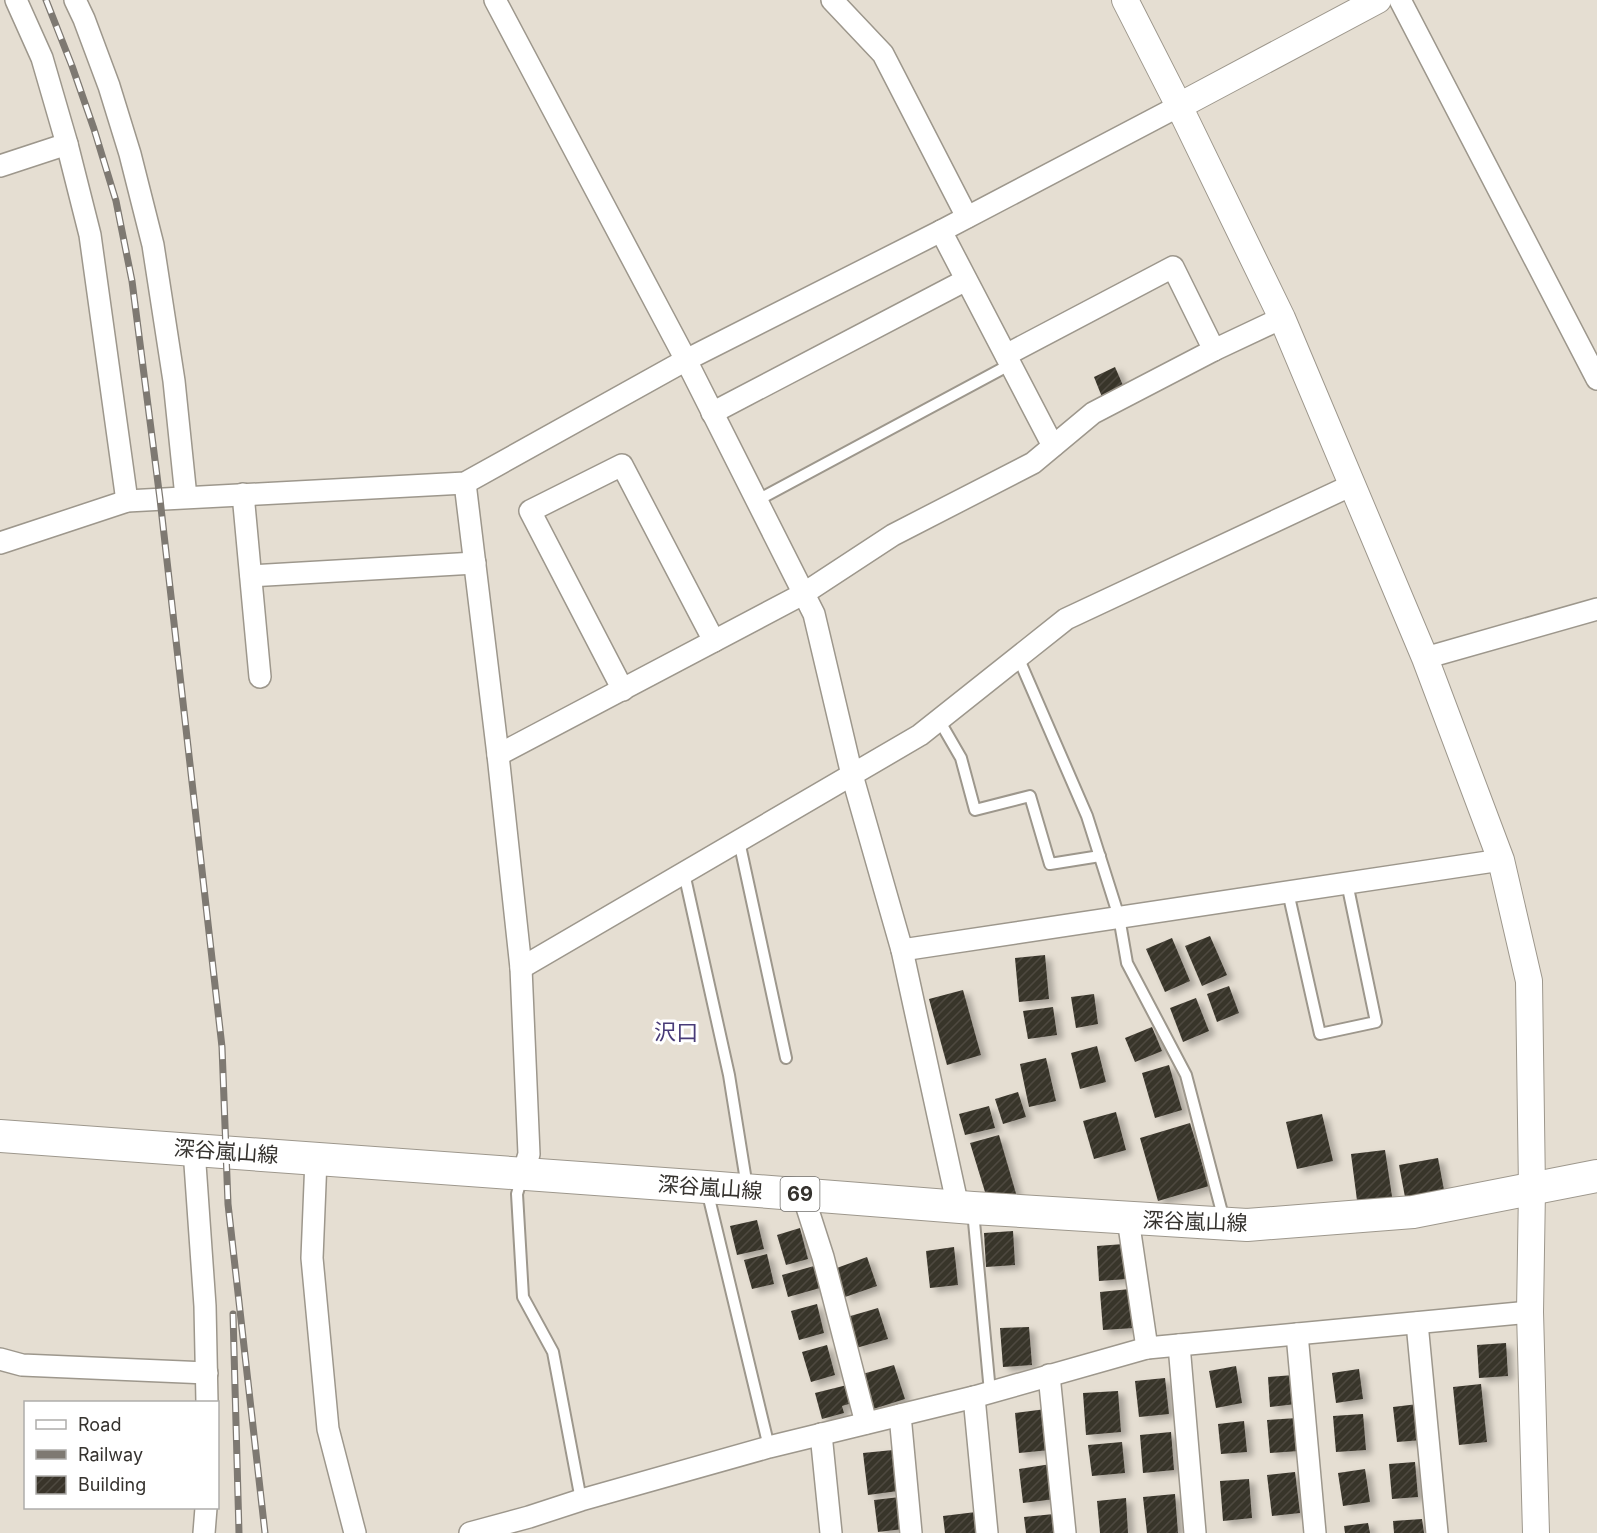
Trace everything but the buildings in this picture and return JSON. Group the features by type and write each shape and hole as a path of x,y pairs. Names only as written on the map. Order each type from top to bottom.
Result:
{"main road":[{"name":"深谷嵐山線","path":"0,1137 747,1190 965,1208 1247,1225 1413,1212 1597,1176"}],"street":[{"path":"16,0 42,58 90,235 127,501"},
{"path":"75,0 109,86 130,154 153,245 174,381 186,497"},
{"path":"495,0 686,360 814,614 852,775 902,950 965,1208"},
{"path":"832,0 883,54 967,217"},
{"path":"1125,0 1282,318 1425,658 1501,860 1529,981 1532,1189 1530,1312 1536,1533"},
{"path":"0,543 127,501 465,483 686,360 941,231 1378,0"},
{"path":"1400,0 1597,379"},
{"path":"0,166 67,144"},
{"path":"941,231 1053,446"},
{"path":"1009,360 1173,267 1214,350"},
{"path":"712,413 966,280"},
{"path":"498,755 803,594 893,535 1033,463 1093,413 1214,350 1282,318"},
{"path":"623,690 530,511 622,465 714,641"},
{"path":"465,483 521,968 529,1154 523,1174"},
{"path":"521,968 920,735 1066,619 1352,485"},
{"path":"243,494 260,677"},
{"path":"251,576 475,563"},
{"path":"1425,658 1597,609"},
{"path":"902,950 1501,860"},
{"path":"194,1150 205,1306 207,1401"},
{"path":"316,1159 312,1258 328,1429 355,1533"},
{"path":"803,1195 823,1257 866,1424"},
{"path":"1128,1219 1147,1348"},
{"path":"470,1533 530,1525 581,1500 769,1447 982,1395 1147,1348 1530,1312"},
{"path":"1417,1323 1437,1533"},
{"path":"1297,1334 1315,1533"},
{"path":"1179,1345 1195,1533"},
{"path":"0,1359 22,1365 207,1373"},
{"path":"1049,1375 1065,1533"},
{"path":"982,1395 987,1533"},
{"path":"900,1415 911,1533"},
{"path":"821,1434 831,1533"},
{"path":"204,1533 206,1509"}],"lane":[{"path":"756,501 1009,360"},
{"path":"1018,657 1086,816 1119,917 1127,963 1186,1075 1225,1224"},
{"path":"939,720 961,758 975,810 1030,796 1050,864 1100,856"},
{"path":"739,841 786,1058"},
{"path":"684,873 729,1075 747,1190"},
{"path":"1288,892 1320,1034 1376,1022 1347,883"},
{"path":"523,1174 517,1194 523,1297 552,1352 581,1500"},
{"path":"706,1187 769,1447"},
{"path":"965,1208 982,1395"}],"railway":[{"path":"46,0 94,129 116,201 132,281 160,499 222,1047 228,1204 265,1533"},
{"path":"233,1314 239,1533"}],"district":[{"name":"沢口","path":"676,1032"}]}
